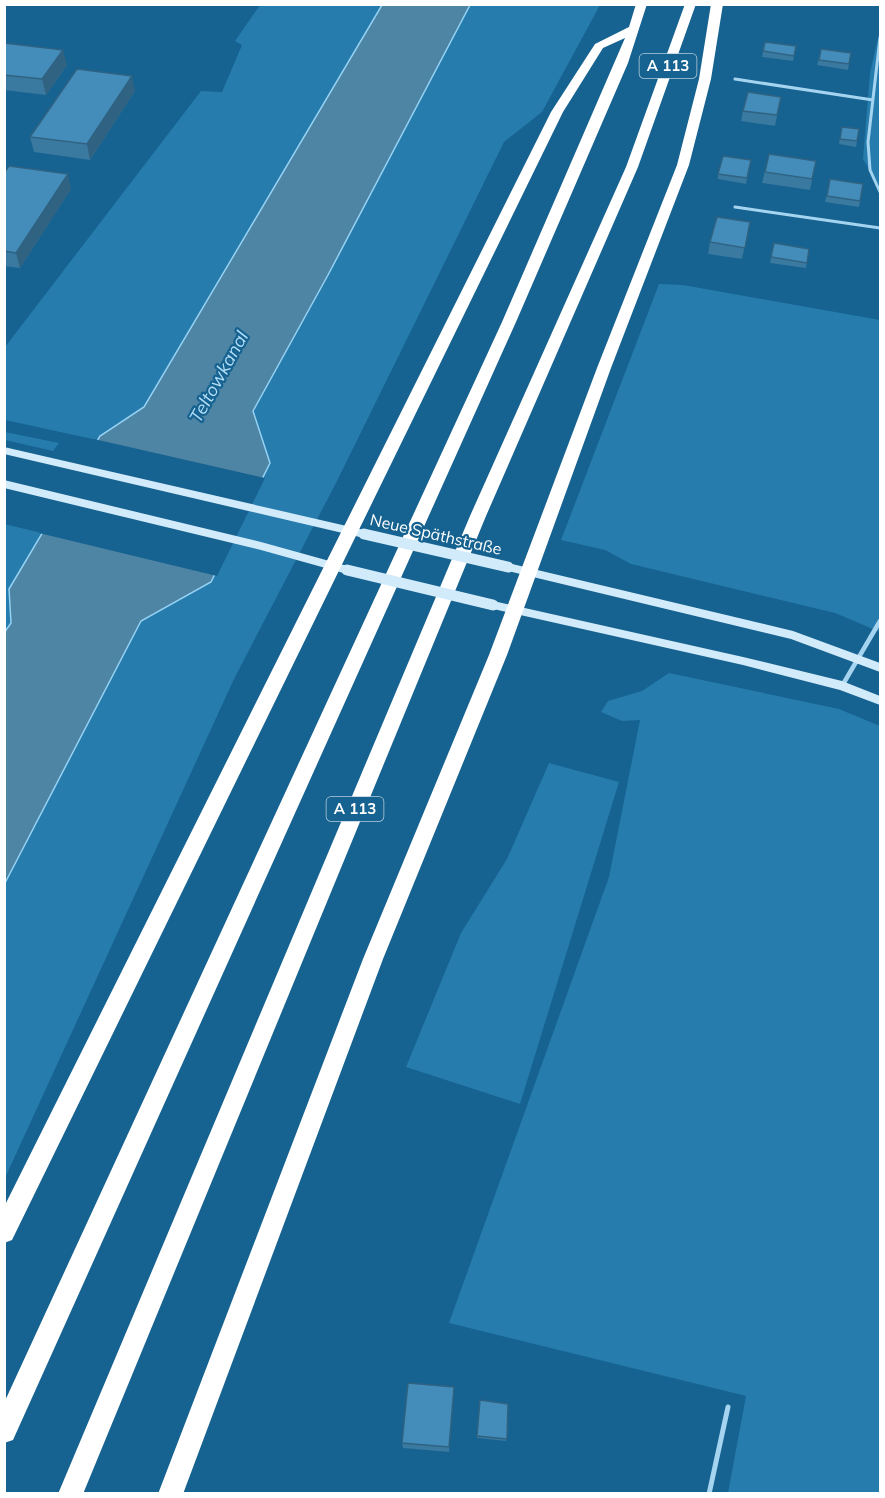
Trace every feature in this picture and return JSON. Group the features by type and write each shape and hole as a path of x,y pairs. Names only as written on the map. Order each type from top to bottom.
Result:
{"highway":[{"name":"A 113","path":"4,1431 372,618 509,322 622,63 642,4"},
{"name":"A 113","path":"70,1494 478,516 632,167 691,4"},
{"path":"170,1494 373,959 428,830 684,165 705,80 717,4"},
{"path":"4,1232 145,944 341,568 557,112 599,46 633,29"}],"main road":[{"name":"Neue Späthstraße","path":"4,450 528,571 793,635 880,668"},
{"path":"4,484 493,605 721,656 842,686 880,701"}],"lane":[{"path":"880,38 873,81 868,149 870,171 880,192"},
{"path":"735,79 873,100"},
{"path":"735,207 880,228"},
{"path":"842,686 880,621"},
{"path":"710,1494 728,1407"}],"shaded area":[{"path":"260,5 382,5 144,407 97,440 5,420 5,347 201,91 222,92 242,45 235,41"},
{"path":"470,5 600,5 542,112 504,142 336,483 234,679 5,1178 5,883 141,621 211,582 269,463 253,411 328,275"},
{"path":"880,29 880,189 863,159 870,73"},
{"path":"659,284 683,285 880,320 880,632 835,613 631,564 605,550 561,540"},
{"path":"5,432 59,443 53,451 5,440"},
{"path":"4,524 42,533 9,589 11,623 5,633"},
{"path":"669,673 839,709 880,726 880,1493 728,1493 746,1396 449,1323 609,877 640,720 622,721 601,712 608,701 642,691"},
{"path":"549,763 619,782 520,1104 406,1067 461,933 507,859"}],"water":[{"name":"Teltowkanal","path":"382,5 470,5 328,275 253,411 270,463 211,582 141,621 5,883 4,633 11,623 9,589 100,436 144,407"}],"pier":[{"path":"94,439 265,478 217,576 39,533"}],"building":[{"path":"765,42 796,46 794,56 763,51"},
{"path":"4,43 63,50 42,79 4,75"},
{"path":"821,49 851,53 849,64 819,60"},
{"path":"77,69 132,76 87,144 30,137"},
{"path":"748,92 781,97 777,115 743,111"},
{"path":"842,127 859,129 857,141 840,139"},
{"path":"769,154 816,161 812,179 765,172"},
{"path":"723,156 751,160 747,178 718,174"},
{"path":"9,166 68,174 16,253 4,251 4,173"},
{"path":"830,179 863,184 860,201 827,196"},
{"path":"717,217 750,222 745,248 710,242"},
{"path":"774,243 809,249 807,263 771,257"},
{"path":"408,1383 454,1387 449,1447 402,1443"},
{"path":"480,1400 508,1404 507,1439 477,1436"}]}
